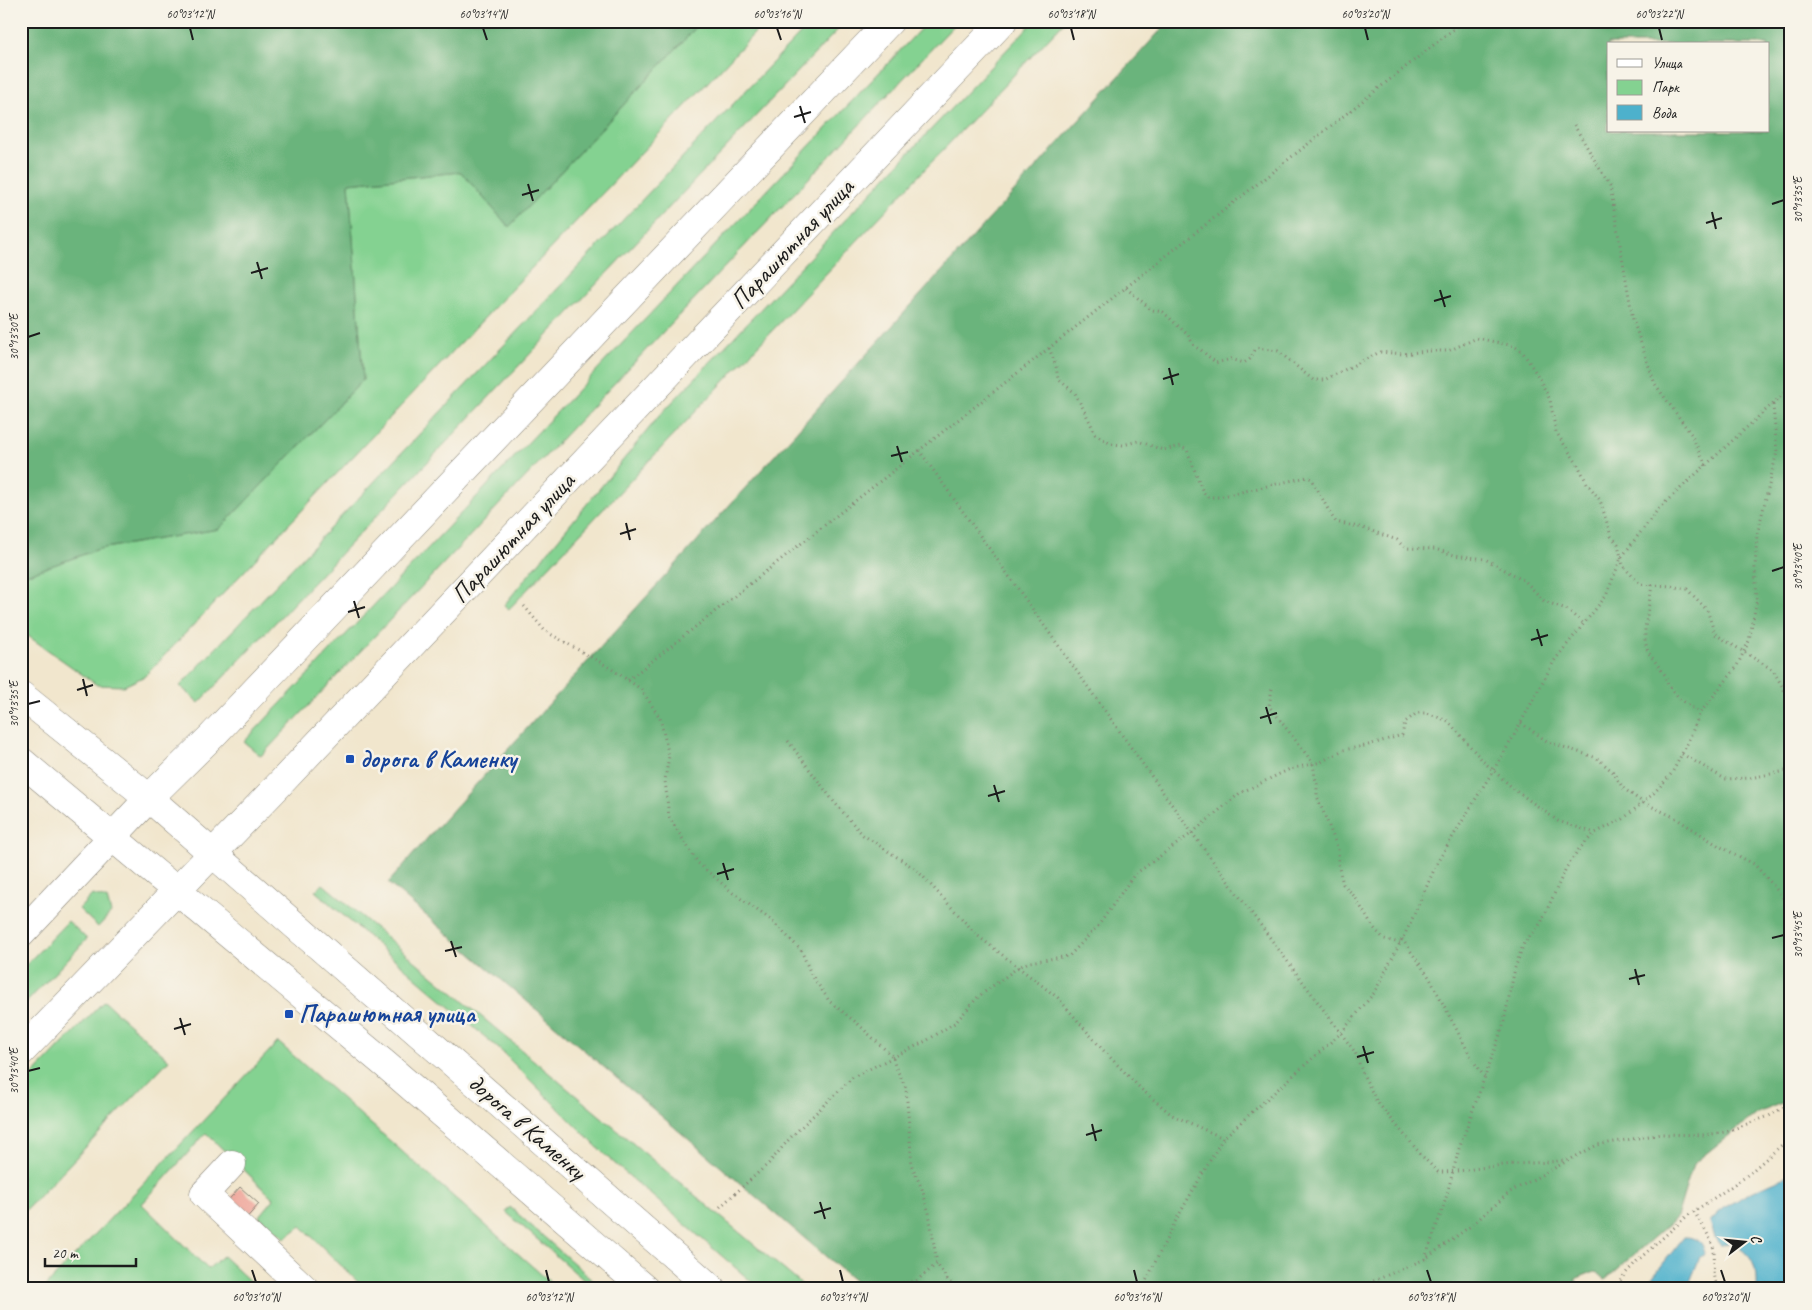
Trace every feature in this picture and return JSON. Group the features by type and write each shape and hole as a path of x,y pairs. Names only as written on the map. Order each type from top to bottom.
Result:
{"main road":[{"path":"21,934 148,798 212,736 890,21"},
{"name":"Парашютная улица","path":"21,1052 213,854 1003,21"},
{"name":"дорога в Каменку","path":"21,695 148,798 712,1289"},
{"name":"дорога в Каменку","path":"21,761 386,1065 645,1289"},
{"path":"232,1164 204,1194 305,1289"}],"path":[{"path":"628,680 1464,21"},
{"path":"1574,125 1610,186 1634,320 1655,384 1690,434 1706,466"},
{"path":"1126,288 1152,310 1163,312 1188,335 1194,346 1202,350 1216,363 1231,359 1244,363 1250,359 1256,348 1278,350 1313,380 1324,380 1380,352 1404,354 1448,351 1477,338 1514,346 1522,351 1538,376 1550,400 1556,432 1578,465 1587,483 1600,500 1612,536 1618,544 1623,566 1640,584 1687,589 1707,610 1714,634 1773,670 1791,702"},
{"path":"1049,348 1056,366 1058,379 1075,393 1095,434 1111,444 1138,441 1163,450 1181,446 1187,450 1203,492 1208,497 1220,497 1307,477 1312,479 1336,522 1363,528 1397,540 1405,548 1435,549 1454,555 1485,559 1525,581 1544,602 1566,609 1584,624"},
{"path":"1142,1289 1176,1220 1223,1138 1341,1033 1374,993 1401,941 1438,861 1521,723 1554,661 1606,596 1621,558 1659,508 1791,387"},
{"path":"1425,1260 1444,1205 1459,1149 1503,1026 1515,968 1524,943 1541,923 1566,868 1579,849 1595,833 1623,819 1653,794 1672,773 1700,713 1736,668 1749,641 1757,599 1755,568 1757,535 1776,452 1772,404"},
{"path":"919,450 1192,833 1355,1052 1363,1074 1377,1102 1423,1157 1438,1172 1453,1172 1506,1165 1542,1164 1567,1160"},
{"path":"1652,585 1645,628 1645,641 1648,652 1665,674 1668,685 1680,699 1700,713"},
{"path":"524,606 545,630 641,689 660,718 669,756 665,780 669,817 698,863 733,893 771,920 801,950 811,974 830,1002 857,1023 893,1057 895,1066 906,1088 912,1166 922,1189 929,1213 937,1264 949,1282 960,1289"},
{"path":"1272,689 1269,706 1313,763 1314,777 1318,784 1317,796 1338,849 1338,869 1343,884 1355,897 1372,926 1384,939 1401,941 1429,977 1472,1059 1485,1078"},
{"path":"720,1207 769,1163 791,1137 853,1077 926,1041 956,1022 978,996 1018,968 1029,962 1070,956 1098,926 1134,876 1192,833 1240,793 1290,769 1321,762 1343,750 1365,746 1402,735 1406,722 1417,713 1427,713 1448,721 1493,771 1515,790 1558,821 1595,833"},
{"path":"1521,723 1548,742 1597,758 1614,772 1623,788 1642,802 1674,817 1719,846 1754,864 1791,908"},
{"path":"788,741 834,802 863,834 917,870 978,936 1058,998 1103,1050 1147,1095 1172,1115 1223,1138"},
{"path":"1682,754 1725,779 1750,778 1791,770"},
{"path":"1355,1289 1425,1260 1510,1192 1597,1145 1661,1134 1706,1136 1725,1132 1763,1119 1791,1105"},
{"path":"1615,1289 1637,1261 1687,1216 1744,1178 1791,1137"},
{"path":"1694,1212 1714,1251 1712,1269 1715,1282 1720,1289"},
{"path":"883,1289 890,1285 916,1281 937,1264"}],"green space":[{"path":"21,21 702,21 509,227 461,172 349,183 363,380 219,529 99,549 31,573 21,573"},
{"path":"702,21 766,21 145,676 124,686 97,685 21,631 21,573 31,573 99,549 219,529 363,380 349,183 461,172 509,227"},
{"path":"812,21 846,21 199,703 180,686"},
{"path":"928,21 958,21 261,756 244,742"},
{"path":"1034,21 1065,21 509,609 504,605 660,415"},
{"path":"1169,21 1791,21 1791,1099 1756,1114 1693,1164 1677,1217 1605,1280 1595,1271 1575,1279 1584,1289 864,1289 388,883"},
{"path":"323,884 807,1289 760,1289 606,1156 499,1049 315,891"},
{"path":"92,895 107,899 111,913 98,927 79,909"},
{"path":"68,921 87,939 21,1008 21,970"},
{"path":"104,1001 169,1060 21,1215 21,1087"},
{"path":"278,1042 558,1289 365,1289 301,1226 285,1238 259,1217 274,1199 206,1133 142,1204 208,1269 223,1256 258,1289 43,1289"},
{"path":"510,1207 603,1289 594,1289 506,1212"}],"water":[{"path":"1791,1174 1791,1289 1756,1289 1752,1261 1743,1251 1730,1242 1720,1245 1715,1238 1710,1222 1717,1214 1736,1200"},
{"path":"1684,1237 1699,1241 1703,1246 1705,1254 1700,1257 1687,1289 1643,1289"}],"building":[{"path":"240,1187 259,1204 243,1222 224,1205"}],"place":[{"name":"дорога в Каменку","path":"350,759"},
{"name":"Парашютная улица","path":"289,1014"}]}
